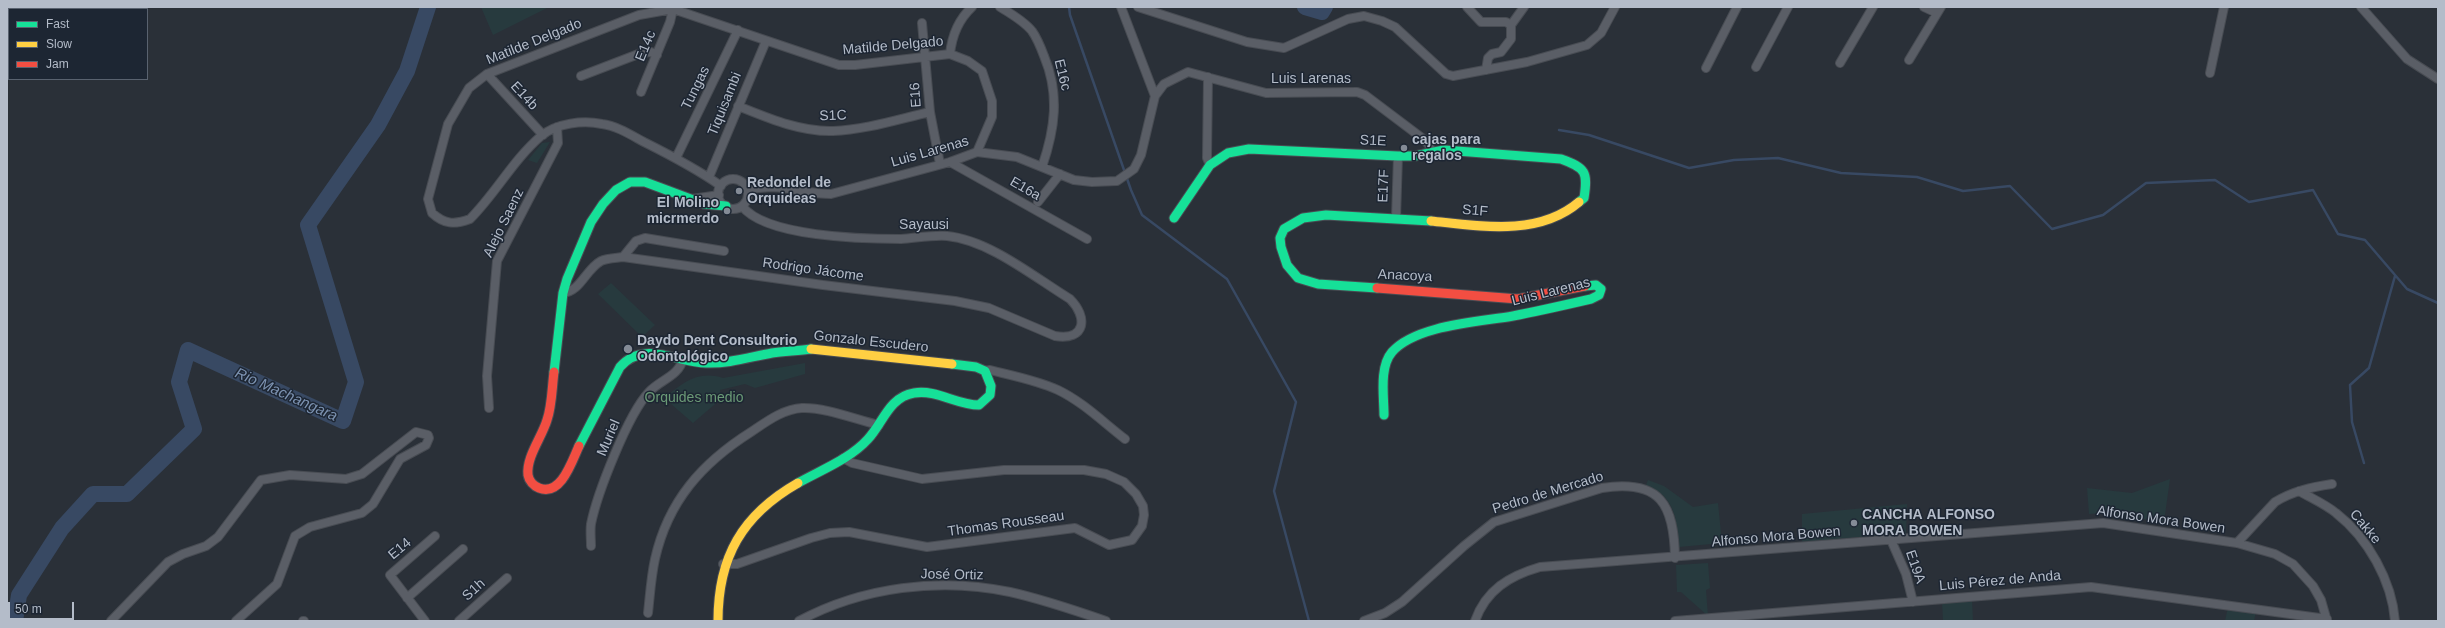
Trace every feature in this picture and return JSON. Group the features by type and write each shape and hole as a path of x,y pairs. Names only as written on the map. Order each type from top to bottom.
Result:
{"street":[{"path":"950,54 952,36 965,14 972,7"},
{"name":"E16c","path":"1000,7 1032,31 1050,71 1054,91 1055,118 1050,143 1042,167"},
{"path":"1121,7 1154,96"},
{"path":"1138,7 1247,42 1284,48 1348,18 1364,16 1382,21 1395,28 1446,74 1460,76 1527,62 1587,45 1601,33 1615,7"},
{"path":"1467,7 1481,22 1506,22 1511,25"},
{"path":"1486,70 1488,58 1492,54 1501,52 1511,39 1511,25 1524,7"},
{"path":"1706,68 1737,7"},
{"path":"1756,67 1788,7"},
{"path":"1840,63 1874,7"},
{"path":"1909,60 1939,10 1924,7"},
{"path":"2210,73 2224,7"},
{"path":"2361,7 2407,59 2438,79"},
{"name":"Matilde Delgado","path":"557,127 542,135 521,155 470,219 458,223 447,223 432,213 428,199 448,124 468,88 487,74 639,15 673,9 839,65 855,65 950,54 968,61 982,71 988,85 992,101 992,117 977,152"},
{"name":"E14c","path":"641,92 657,55 673,9"},
{"name":"E16","path":"922,23 930,112 940,164"},
{"name":"Tungas","path":"676,158 738,30"},
{"name":"Tiquisambi","path":"709,177 766,41"},
{"path":"581,76 641,53 651,52 657,55"},
{"name":"Luis Larenas","path":"748,190 773,186 814,194 831,194 950,162 977,152 1017,157 1074,180 1107,182 1121,178 1134,169 1141,155 1154,96 1164,84 1188,72 1195,72 1266,93 1356,92 1365,95 1422,138 1429,145 1432,152"},
{"name":"E14b","path":"487,74 542,135"},
{"path":"1174,218 1210,165 1207,158 1208,77"},
{"name":"S1C","path":"738,106 781,122 813,130 833,131 930,112"},
{"path":"557,127 578,122 602,124 616,128 676,158 709,177 721,186"},
{"name":"Alejo Saenz","path":"489,408 487,376 497,261 558,143 557,127"},
{"name":"S1E","path":"1210,165 1228,153 1249,149 1398,156 1415,156 1444,150 1561,159"},
{"name":"E17F","path":"1396,218 1398,156"},
{"name":"S1F","path":"1303,218 1326,215 1396,218 1506,228 1543,220 1571,209 1584,198 1587,180 1585,172 1578,165 1561,159"},
{"name":"E16a","path":"950,162 1087,239"},
{"path":"1038,202 1060,174"},
{"path":"738,179 748,190 746,201 742,206 731,208 726,206 718,195 721,186 728,180 738,179"},
{"name":"Gonzalo Escudero","path":"726,206 696,205 686,199 644,182 632,182 618,187 597,212 568,275 563,293 548,419 529,465 528,476 533,485 541,489 552,489 561,482 607,388 627,359 646,352 704,363 723,363 780,352 814,349 976,367 985,371"},
{"name":"Gonzalo Escudero","path":"686,199 718,195"},
{"name":"Sayausi","path":"742,206 756,218 798,232 901,239 947,236 992,250 1070,299 1078,307 1082,316 1082,324 1077,332 1067,338"},
{"name":"Anacoya","path":"1303,218 1284,229 1280,238 1281,247 1286,264 1298,278 1318,284 1436,291 1486,298 1518,299 1587,286"},
{"path":"623,257 636,241 645,238 724,251"},
{"name":"Rodrigo Jácome","path":"563,293 574,289 587,273 601,261 623,257 823,285 955,301 989,308 1055,336 1067,338"},
{"name":"Luis Larenas","path":"1384,415 1385,374 1391,352 1412,338 1431,331 1523,314 1599,295 1601,289 1596,285 1587,286"},
{"name":"Muriel","path":"591,546 591,525 596,507 630,421 649,392 675,372 681,366 683,359"},
{"path":"718,621 717,601 723,564 735,540 758,511 794,486 843,458 866,440 879,425 893,403 912,393 938,395 958,404 979,405 990,395 991,386 985,371 990,370 1038,382 1059,391 1078,402 1125,440"},
{"path":"648,613 656,556 669,519 682,494 699,473 723,450 776,416 802,408 879,425"},
{"path":"113,620 168,562 183,554 206,546 218,537 260,480 290,475 346,479 354,477 416,432 428,435 429,438 426,445 400,459 373,504 362,513 310,527 295,536 277,584 236,621"},
{"name":"Thomas Rousseau","path":"723,564 737,564 830,533 849,532 932,547 1075,528 1109,545 1132,540 1142,526 1144,515 1143,506 1136,494 1124,482 1106,474 1084,470 1004,470 922,479 852,463 843,458"},
{"path":"2237,543 2275,502 2299,491 2332,484"},
{"name":"Pedro de Mercado","path":"1364,621 1385,613 1402,602 1464,546 1494,522 1602,488 1620,486 1638,487 1647,490 1662,501 1671,518 1675,558"},
{"name":"Cakke","path":"2299,491 2336,513 2363,540 2383,573 2394,610 2395,621"},
{"name":"Alfonso Mora Bowen","path":"1475,621 1484,602 1492,593 1511,578 1540,567 1675,558 2100,523 2237,543 2275,554 2294,564 2313,586 2321,600 2327,620"},
{"name":"E14","path":"425,621 390,575 435,536"},
{"name":"E19A","path":"1891,540 1906,574 1912,602"},
{"path":"407,598 463,549"},
{"name":"S1h","path":"459,621 506,578"},
{"name":"José Ortiz","path":"799,621 820,609 858,597 907,587 951,585 1010,592 1106,621"},
{"name":"Luis Pérez de Anda","path":"1675,621 2091,587 2327,620"}],"green space":[{"path":"481,7 549,7 493,35"},
{"path":"550,142 537,163 528,160 542,143"},
{"path":"611,283 655,325 642,337 598,294"},
{"name":"Orquides medio","path":"805,363 805,374 755,388 745,384 720,390 721,399 693,423 664,398 684,383 698,377 714,376 723,378"},
{"path":"2170,479 2164,522 2105,513 2089,514 2087,488 2132,493"},
{"path":"1648,480 1664,486 1693,507 1718,503 1722,543 1679,547 1677,527 1673,510 1663,496 1656,490 1646,485"},
{"name":"CANCHA ALFONSO MORA BOWEN","path":"1907,504 1906,533 1802,542 1802,514"},
{"path":"1708,563 1710,588 1706,590 1708,616 1681,592 1677,592 1676,565"},
{"path":"1972,599 1973,621 1943,621 1942,601"},
{"path":"2228,607 2256,611 2254,621 2225,621"}],"waterway":[{"name":"Rio Machangara","path":"15,621 19,595 62,528 93,494 127,494 194,429 179,382 188,350 343,421 356,382 308,225 378,125 407,71 428,7"},
{"path":"1069,7 1070,15 1131,190 1142,215 1227,279 1296,402 1274,491 1309,621"},
{"name":"Rio Machangara","path":"1305,7 1322,12 1325,7"},
{"path":"1559,130 1589,135 1689,168 1734,160 1778,158 1841,173 1917,177 1963,191 2010,186 2052,229 2103,215 2146,183 2215,180 2249,202 2313,190 2338,234 2365,240 2407,289 2438,303"},
{"path":"2364,463 2352,422 2350,385 2369,368 2395,276"}],"traffic: fast":[{"path":"1174,218 1210,165 1228,153 1249,149 1398,156 1415,156 1444,150 1561,159 1576,165 1583,172 1586,182 1584,198 1579,202"},
{"path":"554,372 563,293 567,279 591,222 603,204 616,190 630,182 645,182 704,204 726,206"},
{"path":"1377,288 1318,284 1298,278 1287,265 1281,247 1280,238 1284,229 1303,218 1326,215 1431,221"},
{"path":"1384,415 1383,382 1385,366 1392,352 1403,343 1432,330 1513,316 1591,299 1599,295 1601,289 1596,285 1585,286"},
{"path":"579,446 620,367 629,359 639,355 660,354 695,362 714,363 772,353 811,349"},
{"path":"798,483 835,464 861,446 873,433 892,405 905,395 922,392 930,393 963,403 979,405 990,395 991,386 985,371 976,367 952,364"}],"traffic: slow":[{"path":"1431,221 1488,226 1527,225 1563,213 1579,202"},
{"path":"811,349 952,364"},
{"path":"718,621 719,598 723,577 737,540 748,524 762,509 778,495 798,483"}],"traffic: jam":[{"path":"1377,288 1518,299 1585,286"},
{"path":"554,372 549,415 529,461 528,475 534,485 539,488 547,489 554,487 559,483 565,476 579,446"}],"place":[{"name":"cajas para regalos","path":"1404,148"},
{"name":"Redondel de Orquideas","path":"739,191"},
{"name":"El Molino micrmerdo","path":"727,211"},
{"name":"Daydo Dent Consultorio Odontológico","path":"628,349"},
{"name":"CANCHA ALFONSO MORA BOWEN","path":"1854,523"}]}
